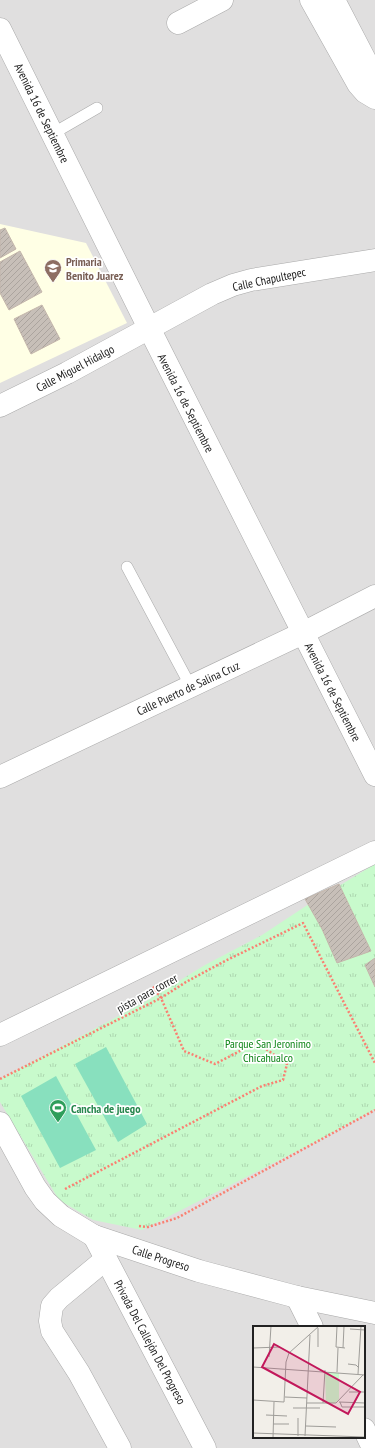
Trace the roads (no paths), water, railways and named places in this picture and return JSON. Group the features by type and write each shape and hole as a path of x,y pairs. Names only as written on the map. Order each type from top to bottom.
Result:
{"street":[{"path":"178,23 222,0"},
{"path":"311,0 358,84 365,92 375,98"},
{"path":"334,0 375,79"},
{"name":"Avenida 16 de Septiembre","path":"0,29 375,775"},
{"name":"Calle Chapultepec","path":"149,328 212,294 233,285 252,280 375,260"},
{"name":"Calle Miguel Hidalgo","path":"0,406 67,373 149,328"},
{"name":"Calle Puerto de Salina Cruz","path":"0,777 303,633 375,596"},
{"path":"0,1034 375,852"},
{"name":"Calle Progreso","path":"0,1123 35,1187 45,1201 61,1216 94,1236 199,1271 297,1297 375,1313"},
{"name":"Privada Del Callejón Del Progreso","path":"94,1236 205,1448"},
{"path":"106,1259 59,1298 52,1306 50,1321 52,1331 79,1373 120,1448"},
{"path":"297,1297 312,1326"},
{"path":"365,1431 373,1448"}],"lane":[{"path":"52,134 97,108"},
{"path":"127,567 191,687"}],"place":[{"name":"Primaria Benito Juarez","path":"53,283"},
{"name":"Cancha de juego","path":"58,1123"}],"park label":[{"name":"Parque San Jeronimo Chicahualco","path":"268,1050"}]}
